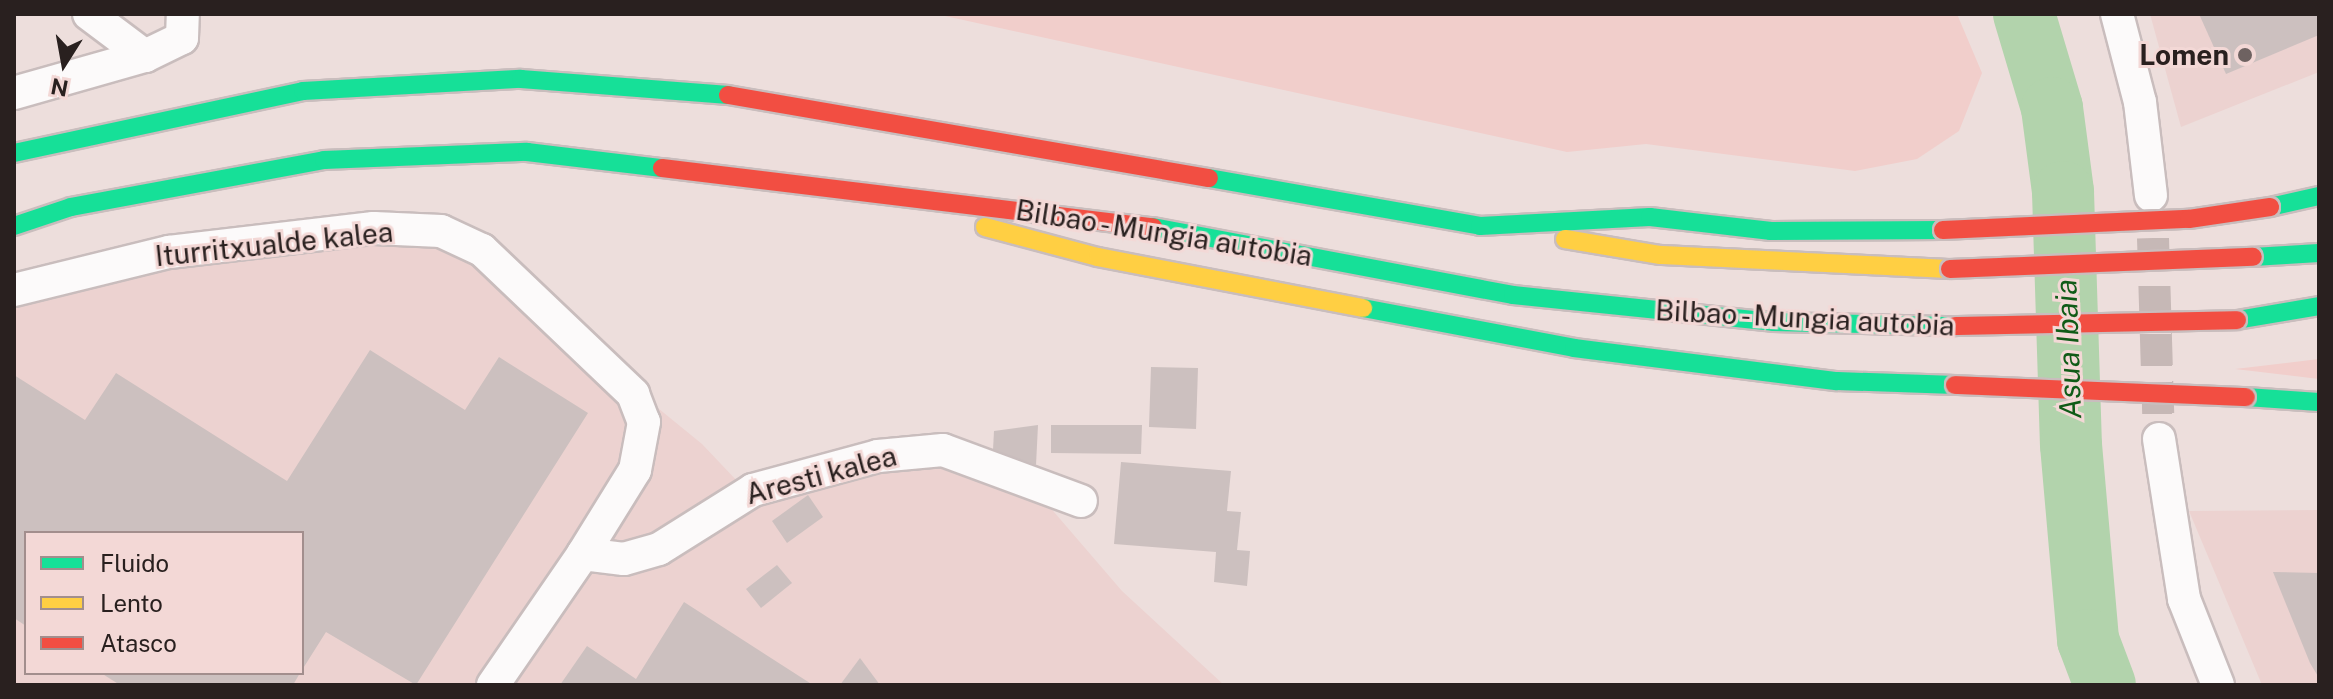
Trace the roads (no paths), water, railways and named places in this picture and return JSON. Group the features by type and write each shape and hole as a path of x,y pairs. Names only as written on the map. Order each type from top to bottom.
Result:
{"highway":[{"path":"14,153 303,91 521,79 747,96 1480,226 1650,217 1771,231 1943,230 2189,219 2319,196"},
{"name":"Bilbao - Mungia autobia","path":"14,226 229,174 424,153 609,157 1110,219 1513,295 1773,322 1955,326 2237,320 2319,306"},
{"path":"840,188 1098,257 1574,348 1837,381 2319,402"},
{"name":"Bilbao - Mungia autobia","path":"1480,226 1661,255 1950,269 2319,253"},
{"path":"2237,320 2319,330"}],"street":[{"path":"89,14 145,56"},
{"path":"14,93 145,56 182,38 183,14"},
{"path":"2117,14 2140,102 2151,195"},
{"name":"Iturritxualde kalea","path":"14,290 169,252 374,228 441,231 482,250 633,394 644,422 635,470 583,554"},
{"path":"2159,439 2184,599 2218,685"},
{"name":"Aresti kalea","path":"583,554 624,559 659,549 753,490 897,452 943,450 1081,501"},
{"path":"493,685 583,554"}],"waterway":[{"name":"Asua Ibaia","path":"2024,14 2052,108 2063,192 2071,445 2088,640 2105,685"}],"tunnel":[{"path":"2153,238 2159,439"}],"place":[{"name":"Lomen","path":"2245,55"}]}
